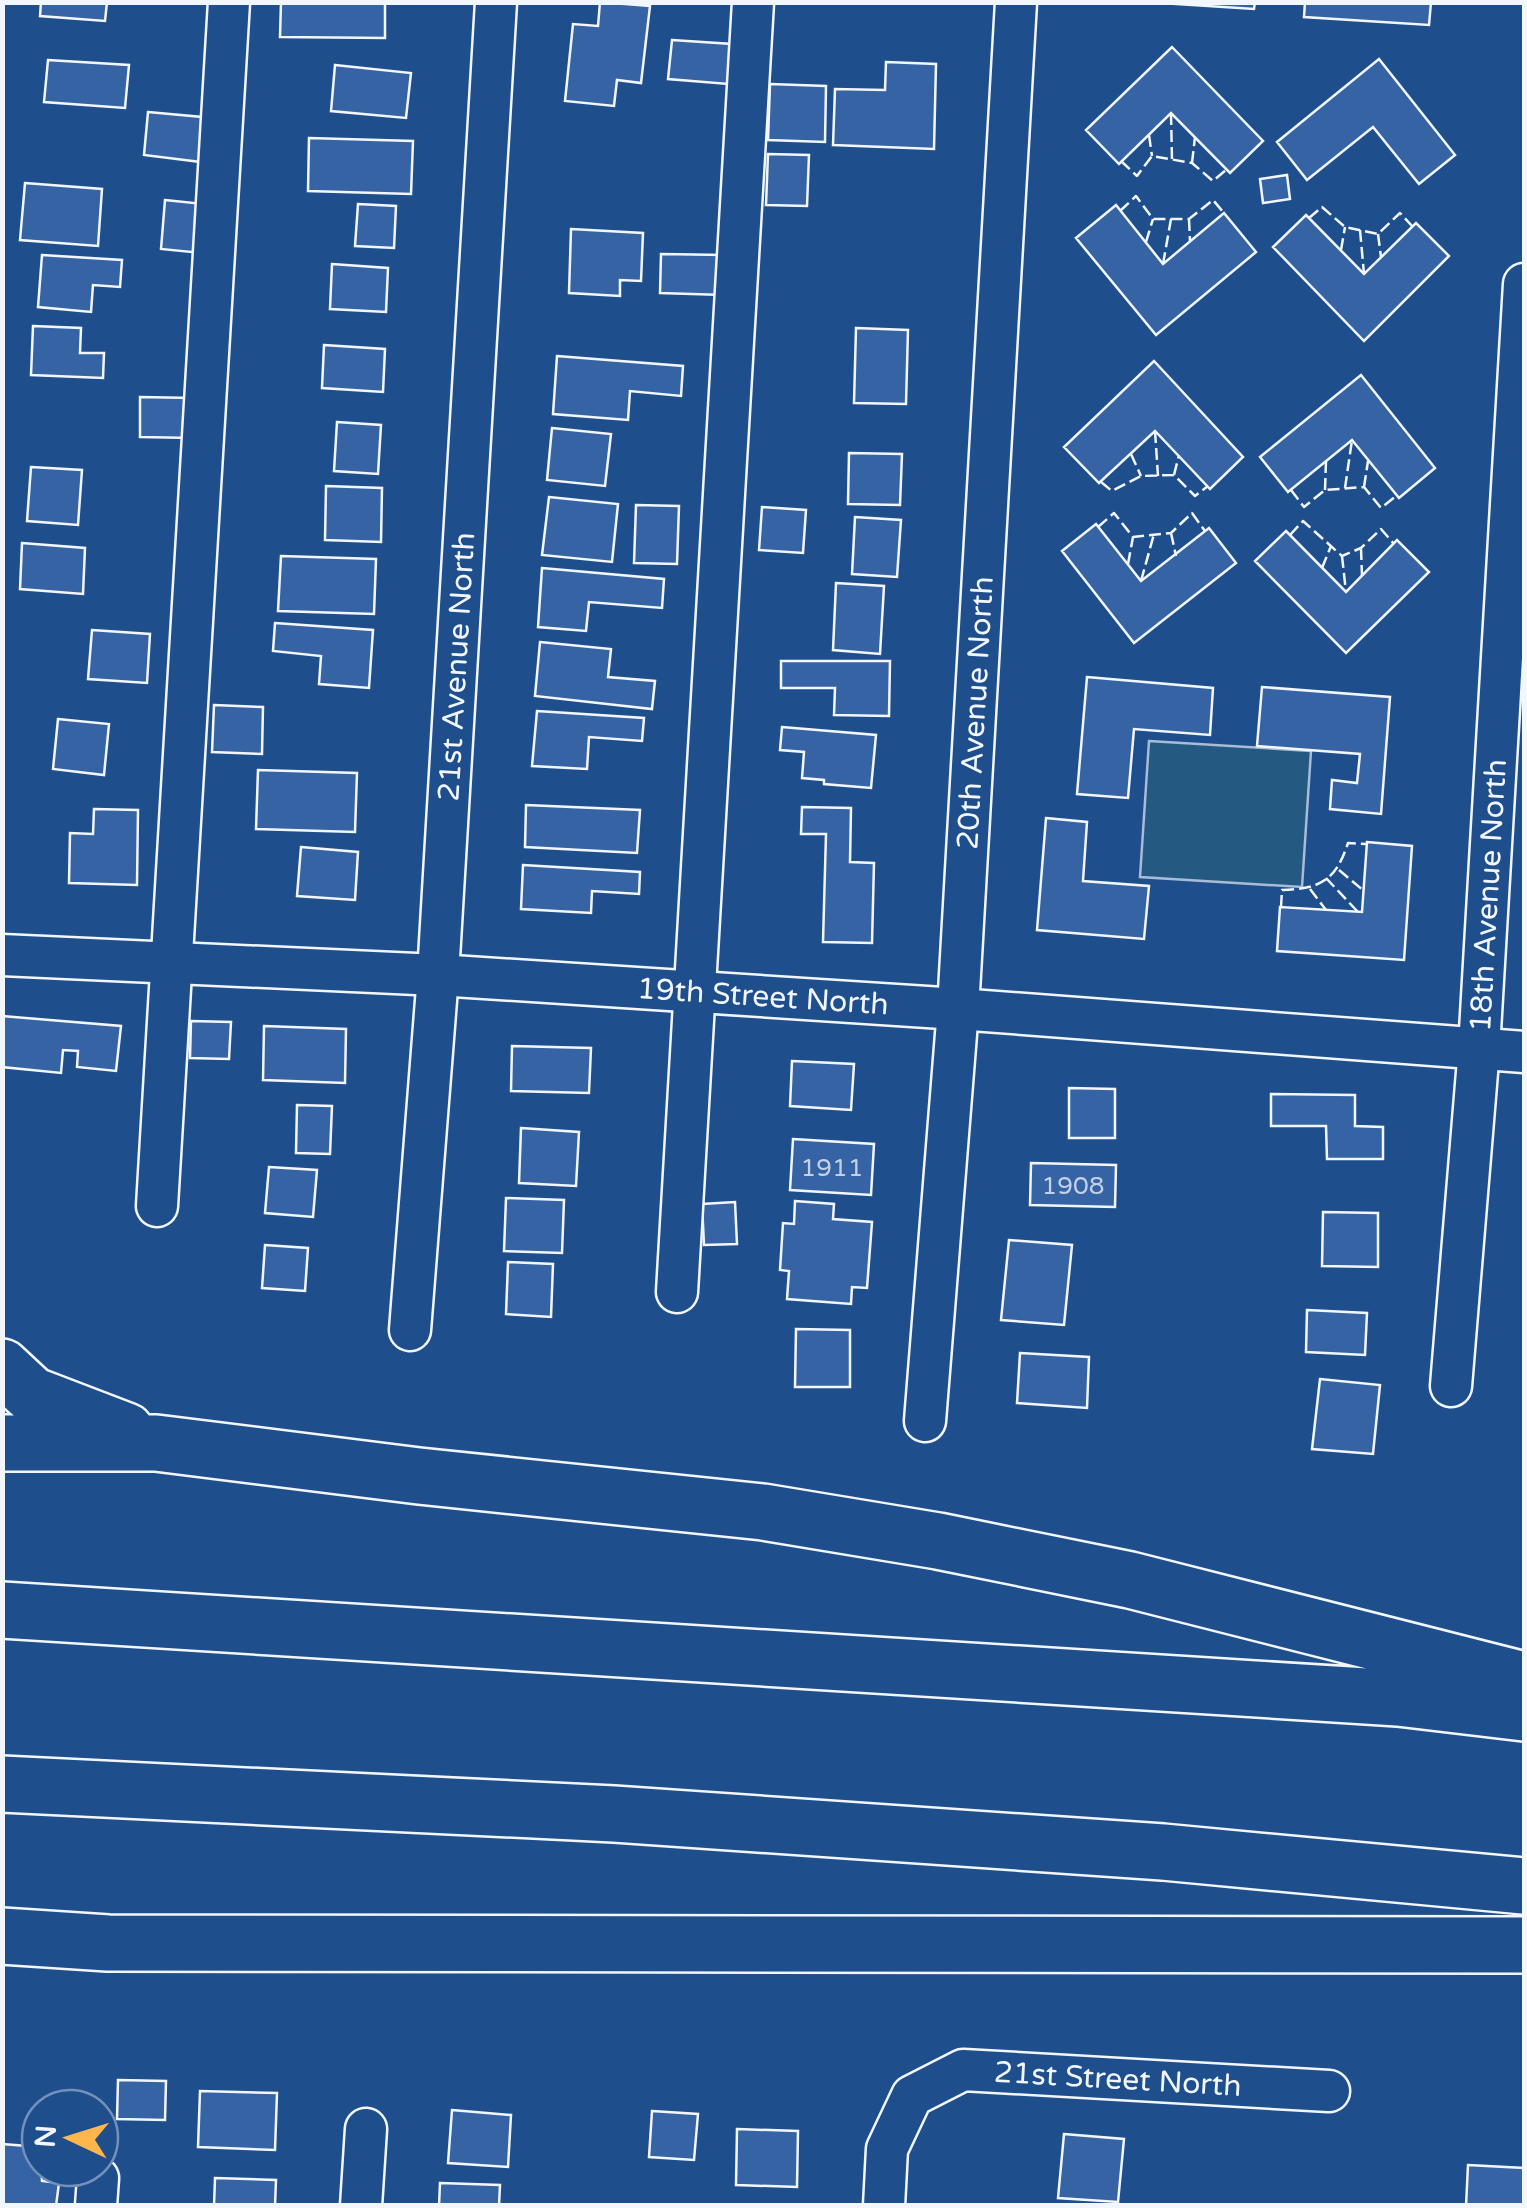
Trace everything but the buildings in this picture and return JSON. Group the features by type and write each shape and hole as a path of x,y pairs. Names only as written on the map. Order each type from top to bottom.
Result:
{"highway":[{"path":"2,1367 32,1395 156,1443"},
{"path":"2,1443 156,1443 401,1474 763,1512 938,1541 1130,1580 1524,1680"},
{"path":"15,1611 1358,1696 1524,1713"},
{"path":"22,1785 634,1815 1163,1852 1524,1886"},
{"path":"2,1936 108,1943 1524,1945"},
{"path":"2,1975 108,1943"}],"street":[{"path":"157,1206 229,2"},
{"name":"21st Avenue North","path":"410,1330 438,975 496,2"},
{"path":"677,1292 754,2"},
{"name":"20th Avenue North","path":"924,1421 958,1009 1016,2"},
{"name":"18th Avenue North","path":"1451,1386 1479,1048 1524,284"},
{"name":"19th Street North","path":"2,955 438,975 1524,1052"},
{"name":"21st Street North","path":"884,2206 888,2149 912,2096 963,2070 1329,2091"},
{"path":"361,2206 366,2129"}],"shaded area":[{"path":"1149,741 1311,751 1302,887 1140,877"}],"fence":[{"path":"1171,113 1172,160"},
{"path":"1149,135 1152,156"},
{"path":"1192,163 1195,137"},
{"path":"1121,161 1137,176 1152,156 1192,163 1213,181 1226,170"},
{"path":"1120,211 1136,196 1153,219 1189,219 1213,200 1224,213"},
{"path":"1309,218 1322,207 1345,227 1378,234 1400,213 1412,226"},
{"path":"1146,242 1153,219"},
{"path":"1163,264 1171,219"},
{"path":"1189,219 1190,241"},
{"path":"1341,250 1345,227"},
{"path":"1360,230 1364,274"},
{"path":"1378,234 1381,257"},
{"path":"1155,431 1158,476"},
{"path":"1345,488 1352,440"},
{"path":"1131,454 1141,476"},
{"path":"1174,475 1179,455"},
{"path":"1325,490 1326,461"},
{"path":"1364,487 1368,461"},
{"path":"1101,482 1112,491 1141,476 1174,475 1195,496 1208,486"},
{"path":"1291,490 1304,507 1325,490 1364,487 1381,508 1396,496"},
{"path":"1098,527 1114,513 1133,537 1171,533 1192,513 1205,531"},
{"path":"1290,535 1303,521 1342,556 1361,548 1381,529 1394,544"},
{"path":"1171,533 1176,556"},
{"path":"1141,581 1154,534"},
{"path":"1128,564 1133,537"},
{"path":"1322,568 1331,546"},
{"path":"1361,548 1362,576"},
{"path":"1342,556 1346,592"},
{"path":"1281,907 1282,890 1325,880 1338,866 1348,843 1367,844"},
{"path":"1339,870 1364,891"},
{"path":"1326,878 1358,912"},
{"path":"1310,889 1326,910"}]}
